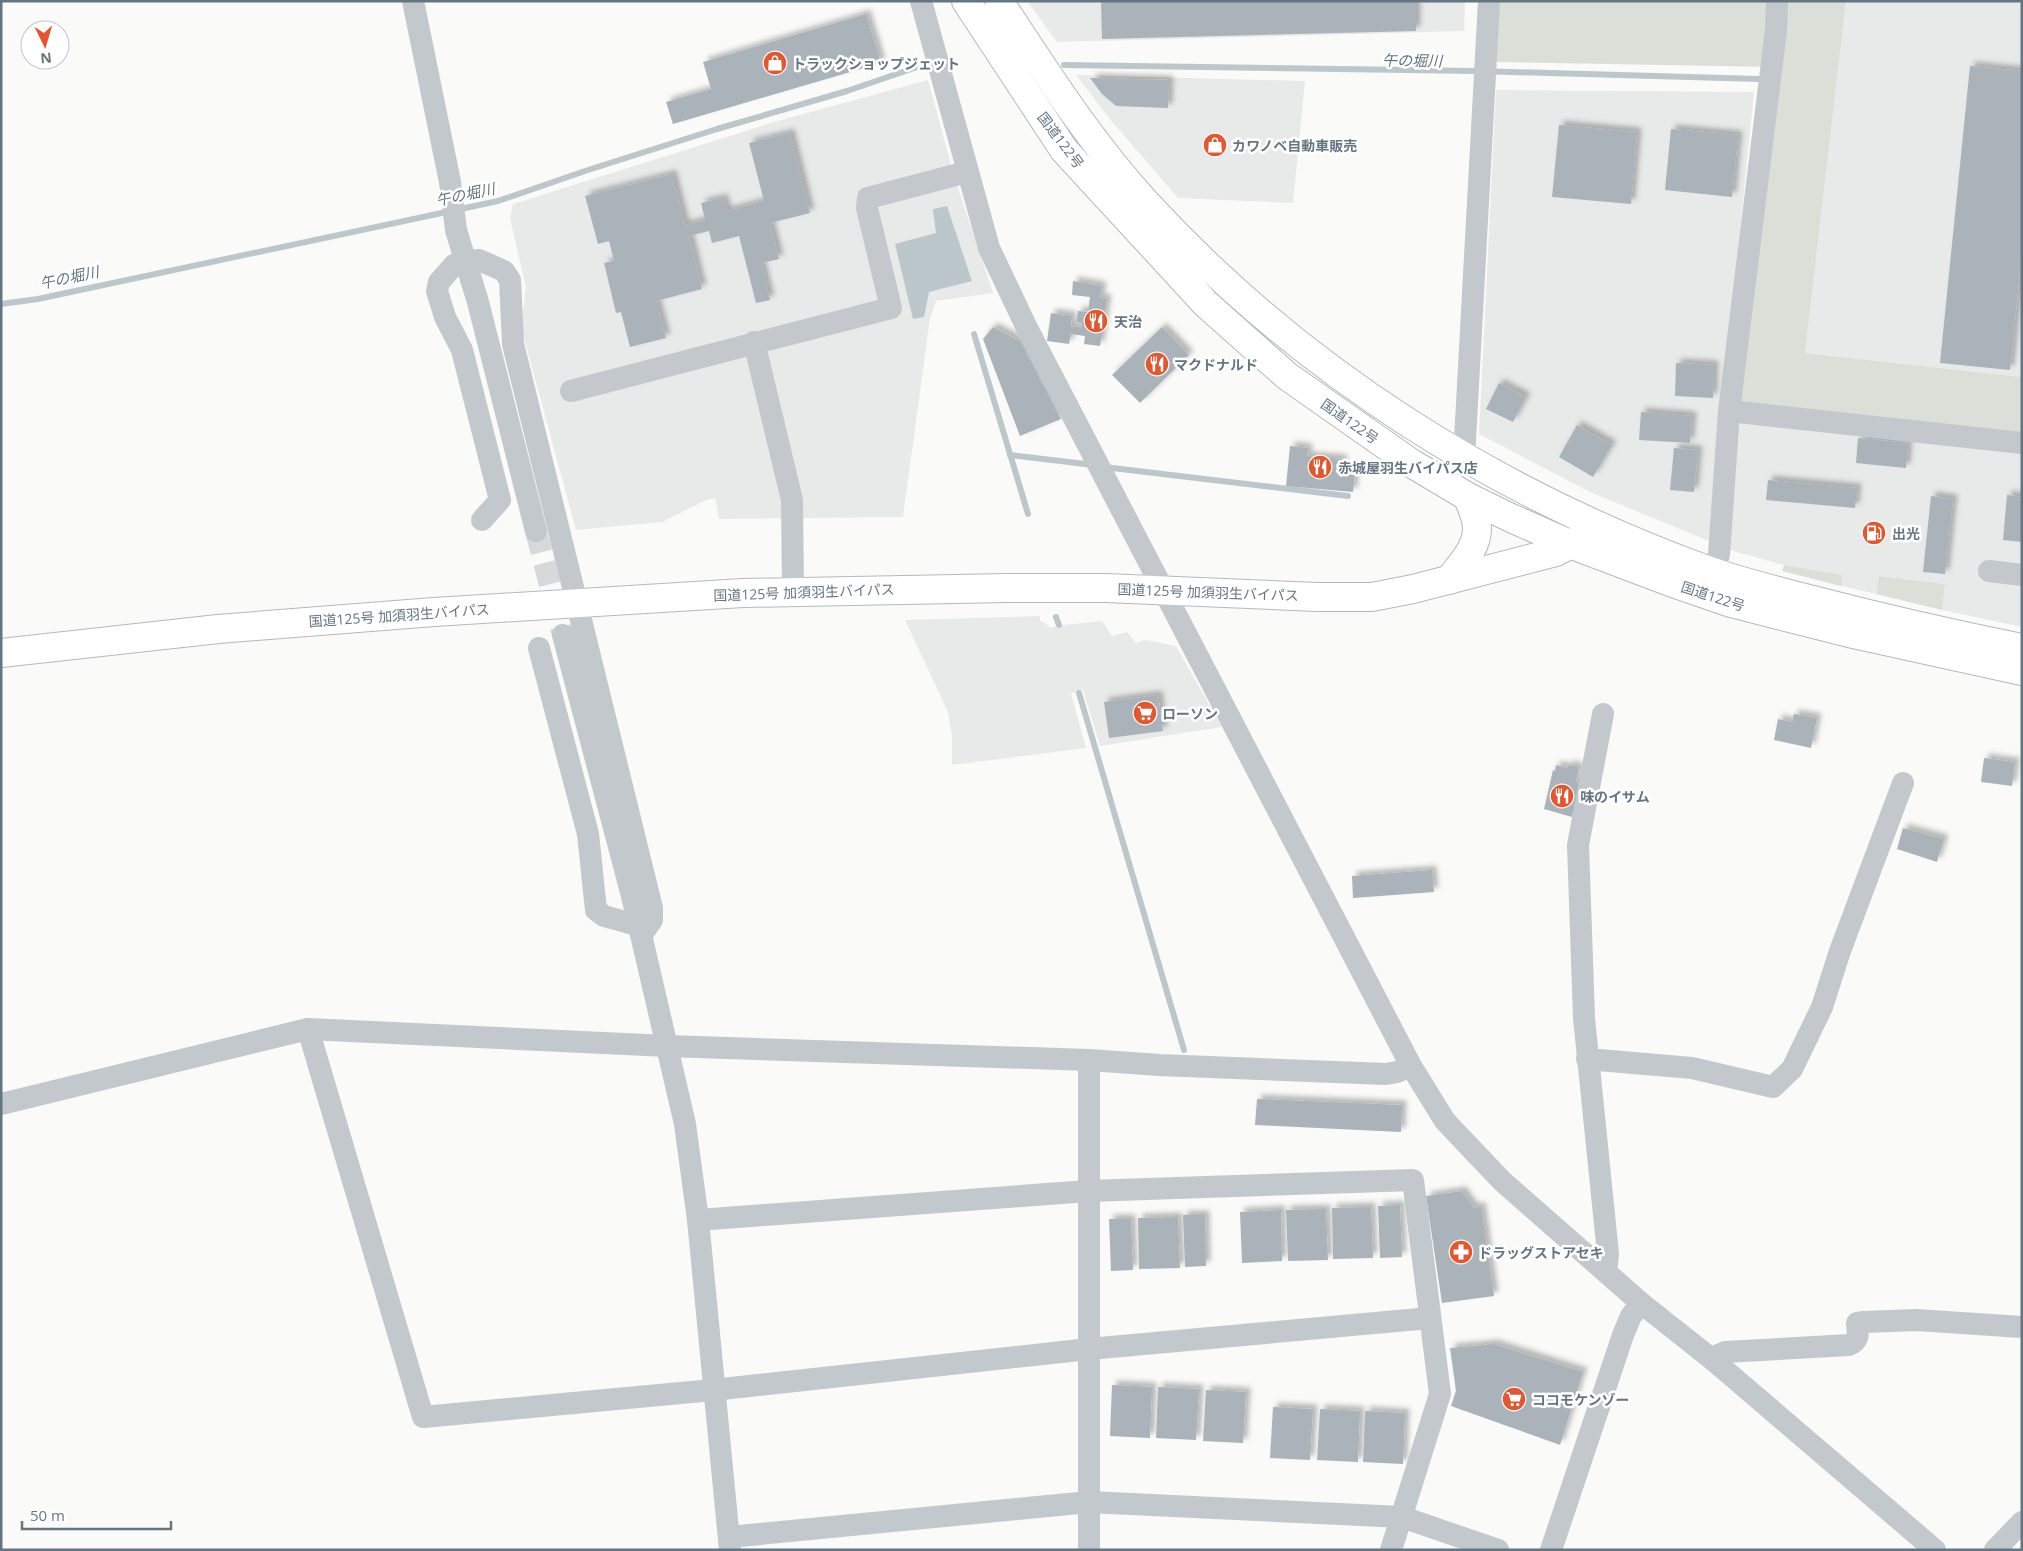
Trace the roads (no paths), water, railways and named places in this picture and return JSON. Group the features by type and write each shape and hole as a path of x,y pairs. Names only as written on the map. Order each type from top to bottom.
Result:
{"highway":[{"name":"国道122号","path":"966,1 1064,150 1206,304 1287,376 1411,463 1468,497 1572,545 1730,603 1849,633 2022,671"},
{"name":"国道122号","path":"999,1 1086,133 1147,204 1233,290 1346,381 1420,432 1529,493 1592,523 1712,572 1840,607 2022,648"},
{"path":"1449,580 1470,552 1476,539 1477,526 1468,497"},
{"name":"国道125号 加須羽生バイパス","path":"1,653 218,629 577,603 793,591 1105,588 1317,597 1372,597 1413,589 1556,552 1580,539 1592,523"}],"street":[{"path":"413,1 450,182 456,230 478,302 536,531"},
{"path":"921,1 989,248 1026,326 1411,1066 1445,1120 1502,1181 1641,1303 1713,1360 1935,1550"},
{"path":"1464,458 1489,1"},
{"path":"1712,572 1719,555 1729,412 1777,1"},
{"path":"571,391 891,308 867,208 868,198 967,172"},
{"path":"482,520 500,500 462,350 445,318 437,291 439,282 454,265 466,261 479,260 504,270 510,280 513,344 652,908 652,920 641,930"},
{"path":"754,342 792,500 793,591"},
{"path":"1729,412 2016,450"},
{"path":"1989,571 2022,575"},
{"path":"563,635 641,930 685,1124 698,1220 729,1544 1089,1502 1402,1517 1498,1550"},
{"path":"539,648 588,834 596,910 604,916 641,930"},
{"path":"1603,714 1578,844 1587,1059 1608,1254 1604,1270"},
{"path":"1587,1059 1692,1068 1773,1087 1792,1069 1822,1007 1840,951 1903,783"},
{"path":"1,1104 308,1029 666,1046 1089,1060 1386,1074 1411,1066"},
{"path":"308,1029 423,1417 713,1390 1089,1349 1430,1318"},
{"path":"1089,1060 1089,1550"},
{"path":"698,1220 1088,1191 1412,1180 1440,1394 1391,1550"},
{"path":"1550,1550 1623,1334 1631,1316 1641,1303"},
{"path":"1713,1360 1725,1352 1849,1345 1858,1338 1856,1323 1864,1322 1916,1320 2022,1327"},
{"path":"1995,1550 2022,1522"}],"waterway":[{"name":"午の堀川","path":"1,304 38,299 498,201 588,170 717,129 847,91 923,65"},
{"name":"午の堀川","path":"1064,65 1476,71 1759,79"},
{"path":"974,334 1028,514"},
{"path":"1010,455 1094,465"},
{"path":"1104,467 1348,496"},
{"path":"1056,617 1059,625"},
{"path":"1079,693 1184,1050"}],"tunnel":[{"path":"536,531 563,635"}],"place":[{"name":"トラックショップジェット","path":"775,63"},
{"name":"カワノベ自動車販売","path":"1215,145"},
{"name":"天治","path":"1096,321"},
{"name":"マクドナルド","path":"1157,364"},
{"name":"赤城屋羽生バイパス店","path":"1320,467"},
{"name":"出光","path":"1874,533"},
{"name":"ローソン","path":"1145,713"},
{"name":"味のイサム","path":"1562,796"},
{"name":"ドラッグストアセキ","path":"1461,1252"},
{"name":"ココモケンゾー","path":"1514,1399"}]}
